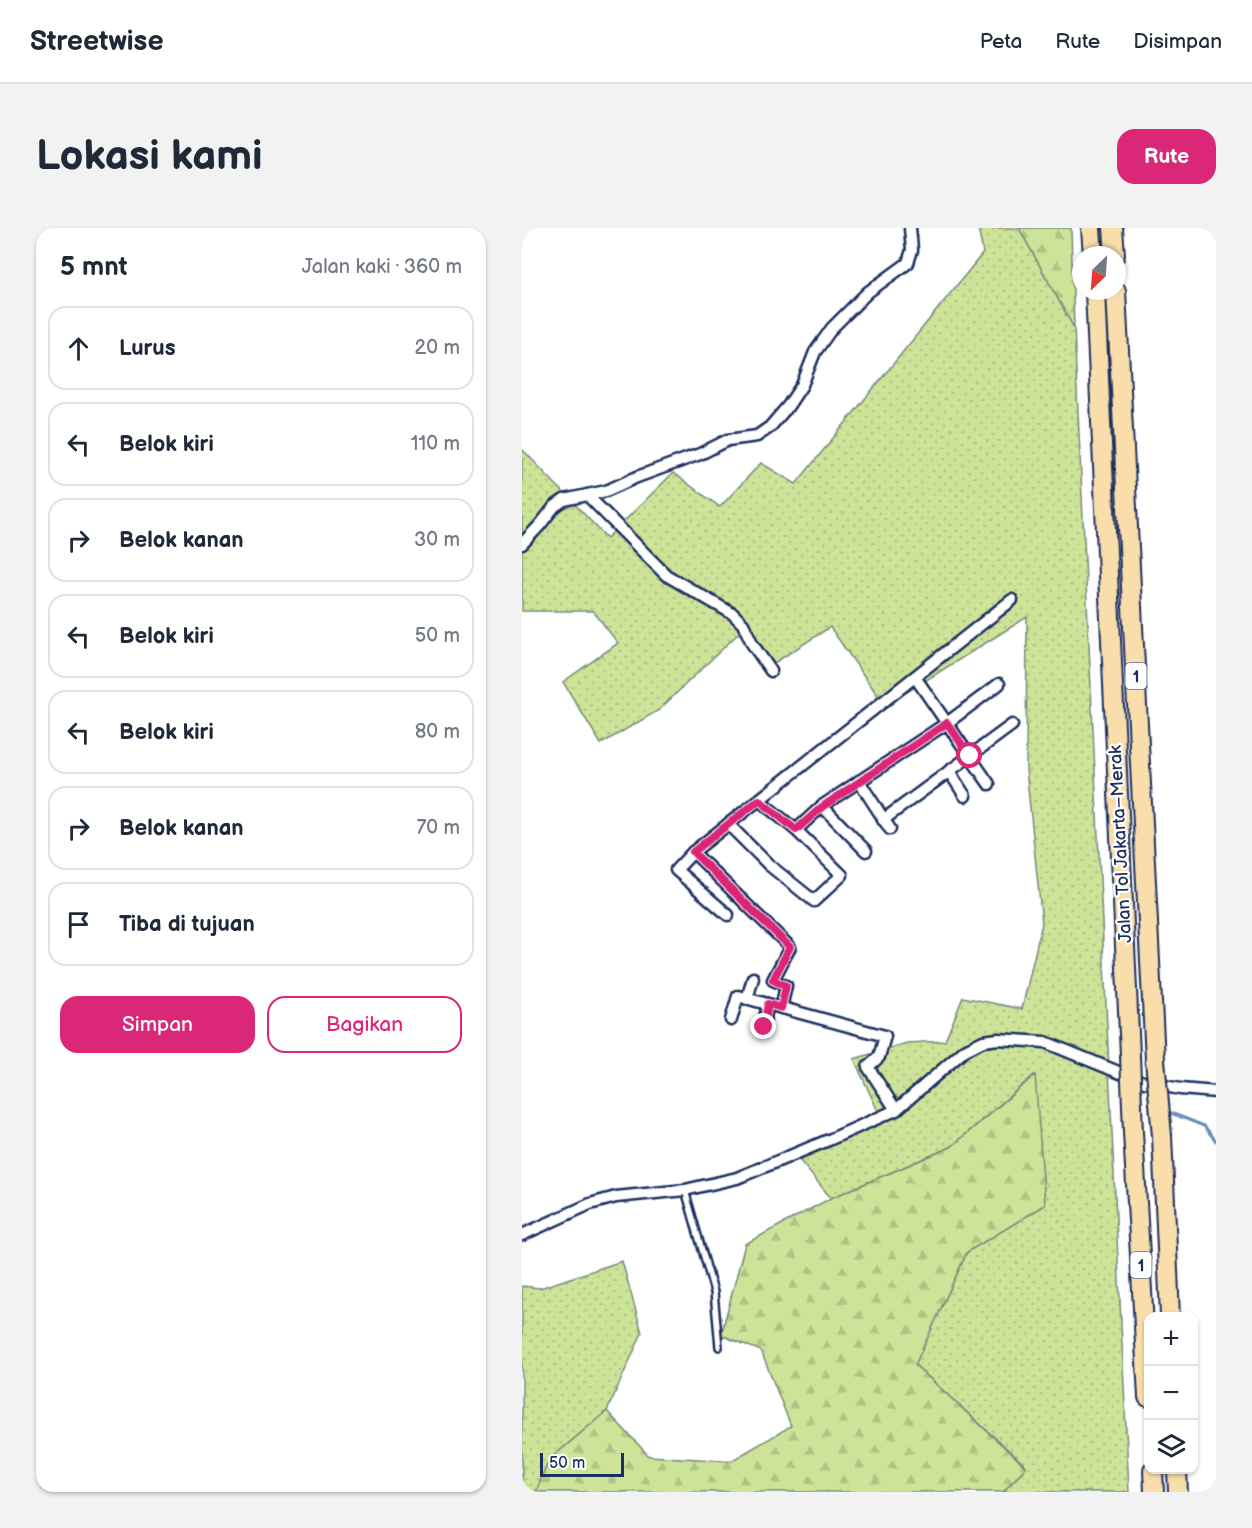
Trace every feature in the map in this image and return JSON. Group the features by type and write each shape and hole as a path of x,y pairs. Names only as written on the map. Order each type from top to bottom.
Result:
{"highway":[{"path":"1091,228 1092,246"},
{"path":"1113,228 1114,246"},
{"name":"Jalan Tol Jakarta–Merak","path":"1095,300 1133,1132 1147,1366"},
{"name":"Jalan Tol Jakarta–Merak","path":"1116,300 1170,1312"},
{"path":"1153,1474 1154,1492"},
{"path":"1177,1474 1178,1492"}],"street":[{"path":"522,544 559,502 606,491 700,454 728,440 757,436 770,428 802,385 816,352 832,328 868,292 908,263 912,250 910,228"},
{"path":"587,495 666,575 733,614 743,624 753,645 771,670"},
{"path":"728,915 676,870 693,852 1012,600"},
{"path":"915,677 989,784"},
{"path":"796,830 822,807 947,723 999,684"},
{"path":"883,820 1012,725"},
{"path":"949,771 965,796"},
{"path":"859,781 890,829"},
{"path":"728,824 769,865 814,902 842,875 796,830 759,800"},
{"path":"822,807 866,851"},
{"path":"693,852 790,947 773,980 786,986 781,1008"},
{"path":"747,999 753,978"},
{"path":"731,1020 738,996 885,1036 879,1058 868,1067 896,1110"},
{"path":"764,1027 768,1004"},
{"path":"522,1235 590,1204 616,1197 685,1190 736,1178 831,1139 896,1110 965,1050 983,1041 1045,1042 1140,1081 1180,1089 1216,1092"}],"lane":[{"path":"685,1190 714,1292 719,1347"}],"green space":[{"path":"978,228 1019,228 1074,328 1129,1492 1003,1492 1026,1466 915,1365 967,1252 1045,1205 1034,1075 951,1147 831,1198 796,1156 883,1122 854,1059 907,1043 945,1041 963,997 1022,1009 1042,923 1026,769 1027,617 885,706 830,627 774,663 743,629 659,710 601,744 563,682 618,643 593,611 522,611 522,449 607,538 673,473 720,507 761,463 796,484 983,253"},
{"path":"1019,228 1071,228 1074,328"},
{"path":"1035,1075 1045,1205 967,1252 915,1365 1026,1467 1003,1492 536,1492 549,1460 607,1411 649,1456 731,1461 791,1426 761,1351 721,1335 745,1244 831,1198 951,1147"},
{"path":"622,1261 642,1333 607,1411 549,1460 536,1492 522,1492 522,1286 540,1288"}],"waterway":[{"path":"1166,1111 1204,1126 1216,1141"}],"route":[{"path":"764,1027 768,1004 781,1008 786,986 773,980 790,947 693,852 759,800 796,830 822,807 947,723 970,756"}]}
